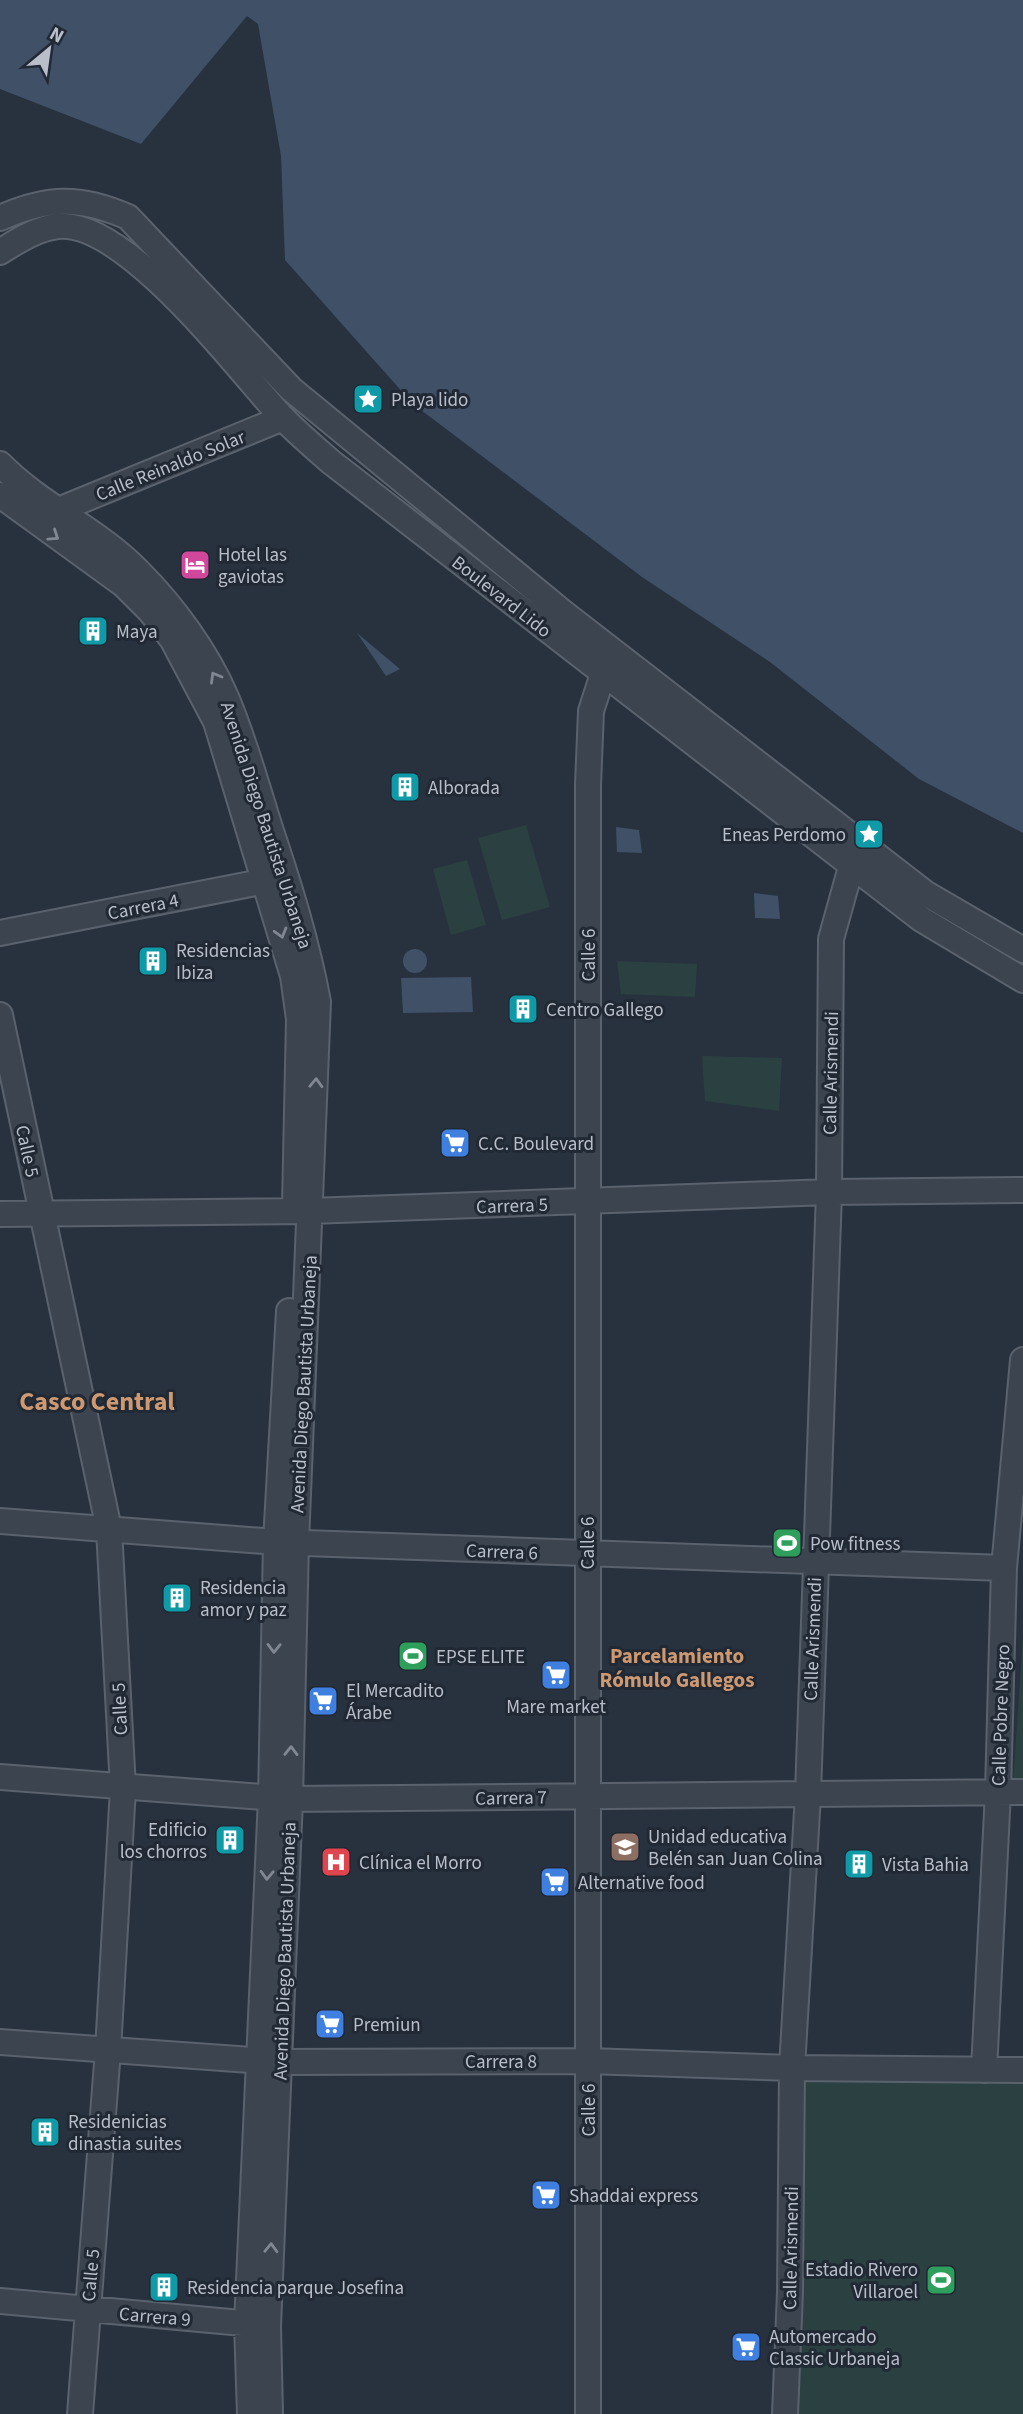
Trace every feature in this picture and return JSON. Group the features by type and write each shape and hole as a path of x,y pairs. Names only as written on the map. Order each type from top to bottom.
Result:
{"street":[{"name":"Boulevard Lido","path":"0,218 32,204 70,200 104,206 128,217 290,389 533,588 925,893 1023,950"},
{"name":"Boulevard Lido","path":"0,251 22,238 59,226 87,232 128,255 166,286 283,418 382,503 851,867 921,919 1023,980"},
{"name":"Calle Reinaldo Solar","path":"56,511 283,418"},
{"name":"Avenida Diego Bautista Urbaneja","path":"0,464 21,485 135,568 165,599 188,631 226,696 276,880 299,1019 303,1211 286,1543 280,1799 258,2325 250,2414"},
{"name":"Avenida Diego Bautista Urbaneja","path":"0,495 124,585 150,611 172,639 216,722 276,880"},
{"name":"Calle 6","path":"588,2414 587,1203 590,748 591,711 603,674"},
{"name":"Calle Arismendi","path":"785,2414 790,2292 792,2068 808,1794 829,1192 831,939 851,867"},
{"name":"Carrera 4","path":"0,933 276,880"},
{"name":"Calle 5","path":"0,1015 109,1530 123,1788 108,2050 80,2414"},
{"name":"Carrera 5","path":"0,1214 303,1211 587,1203 829,1192 1023,1190"},
{"name":"Calle Pobre Negro","path":"1008,2073 998,1791 1004,1568 1023,1360"},
{"name":"Carrera 6","path":"0,1521 286,1543 1004,1568"},
{"name":"Carrera 7","path":"0,1777 280,1799 1023,1792"},
{"name":"Carrera 8","path":"0,2042 269,2061 588,2061 1008,2073"},
{"name":"Carrera 9","path":"0,2301 258,2325"},
{"name":"Avenida Diego Bautista Urbaneja","path":"258,2325 270,2414"}],"green space":[{"path":"526,825 550,907 502,920 478,838"},
{"path":"467,860 486,925 451,935 433,869"},
{"path":"617,961 697,964 695,997 621,994"},
{"path":"702,1056 782,1058 779,1111 705,1101"},
{"path":"1023,1636 1023,1783 1013,1783"},
{"path":"792,2068 1002,2071 1023,2083 1023,2414 784,2414"}],"water":[{"path":"0,0 1023,0 1023,833 919,779 770,662 642,577 413,404 285,260 281,156 258,24 247,16 141,144 0,89"},
{"path":"357,633 400,669 386,676"},
{"path":"616,827 639,830 642,853 617,852"},
{"path":"754,893 778,896 780,919 755,918"},
{"path":"415,949 424,952 427,961 424,970 415,973 406,970 403,961 406,952"},
{"path":"471,977 473,1012 403,1013 401,978"}],"place":[{"name":"Playa lido","path":"368,399"},
{"name":"Hotel las gaviotas","path":"195,565"},
{"name":"Maya","path":"93,631"},
{"name":"Alborada","path":"405,787"},
{"name":"Eneas Perdomo","path":"869,834"},
{"name":"Residencias Ibiza","path":"153,961"},
{"name":"Centro Gallego","path":"523,1009"},
{"name":"C.C. Boulevard","path":"455,1143"},
{"name":"Pow fitness","path":"787,1543"},
{"name":"Residencia amor y paz","path":"177,1598"},
{"name":"EPSE ELITE","path":"413,1656"},
{"name":"Mare market","path":"556,1675"},
{"name":"El Mercadito Árabe","path":"323,1701"},
{"name":"Edificio los chorros","path":"230,1840"},
{"name":"Unidad educativa Belén san Juan Colina","path":"625,1847"},
{"name":"Clínica el Morro","path":"336,1862"},
{"name":"Vista Bahia","path":"859,1864"},
{"name":"Alternative food","path":"555,1882"},
{"name":"Premiun","path":"330,2024"},
{"name":"Residenicias dinastia suites","path":"45,2132"},
{"name":"Shaddai express","path":"546,2195"},
{"name":"Estadio Rivero Villaroel","path":"941,2280"},
{"name":"Residencia parque Josefina","path":"164,2287"},
{"name":"Automercado Classic Urbaneja","path":"746,2347"}],"district":[{"name":"Casco Central","path":"97,1401"},
{"name":"Parcelamiento Rómulo Gallegos","path":"677,1668"}]}
